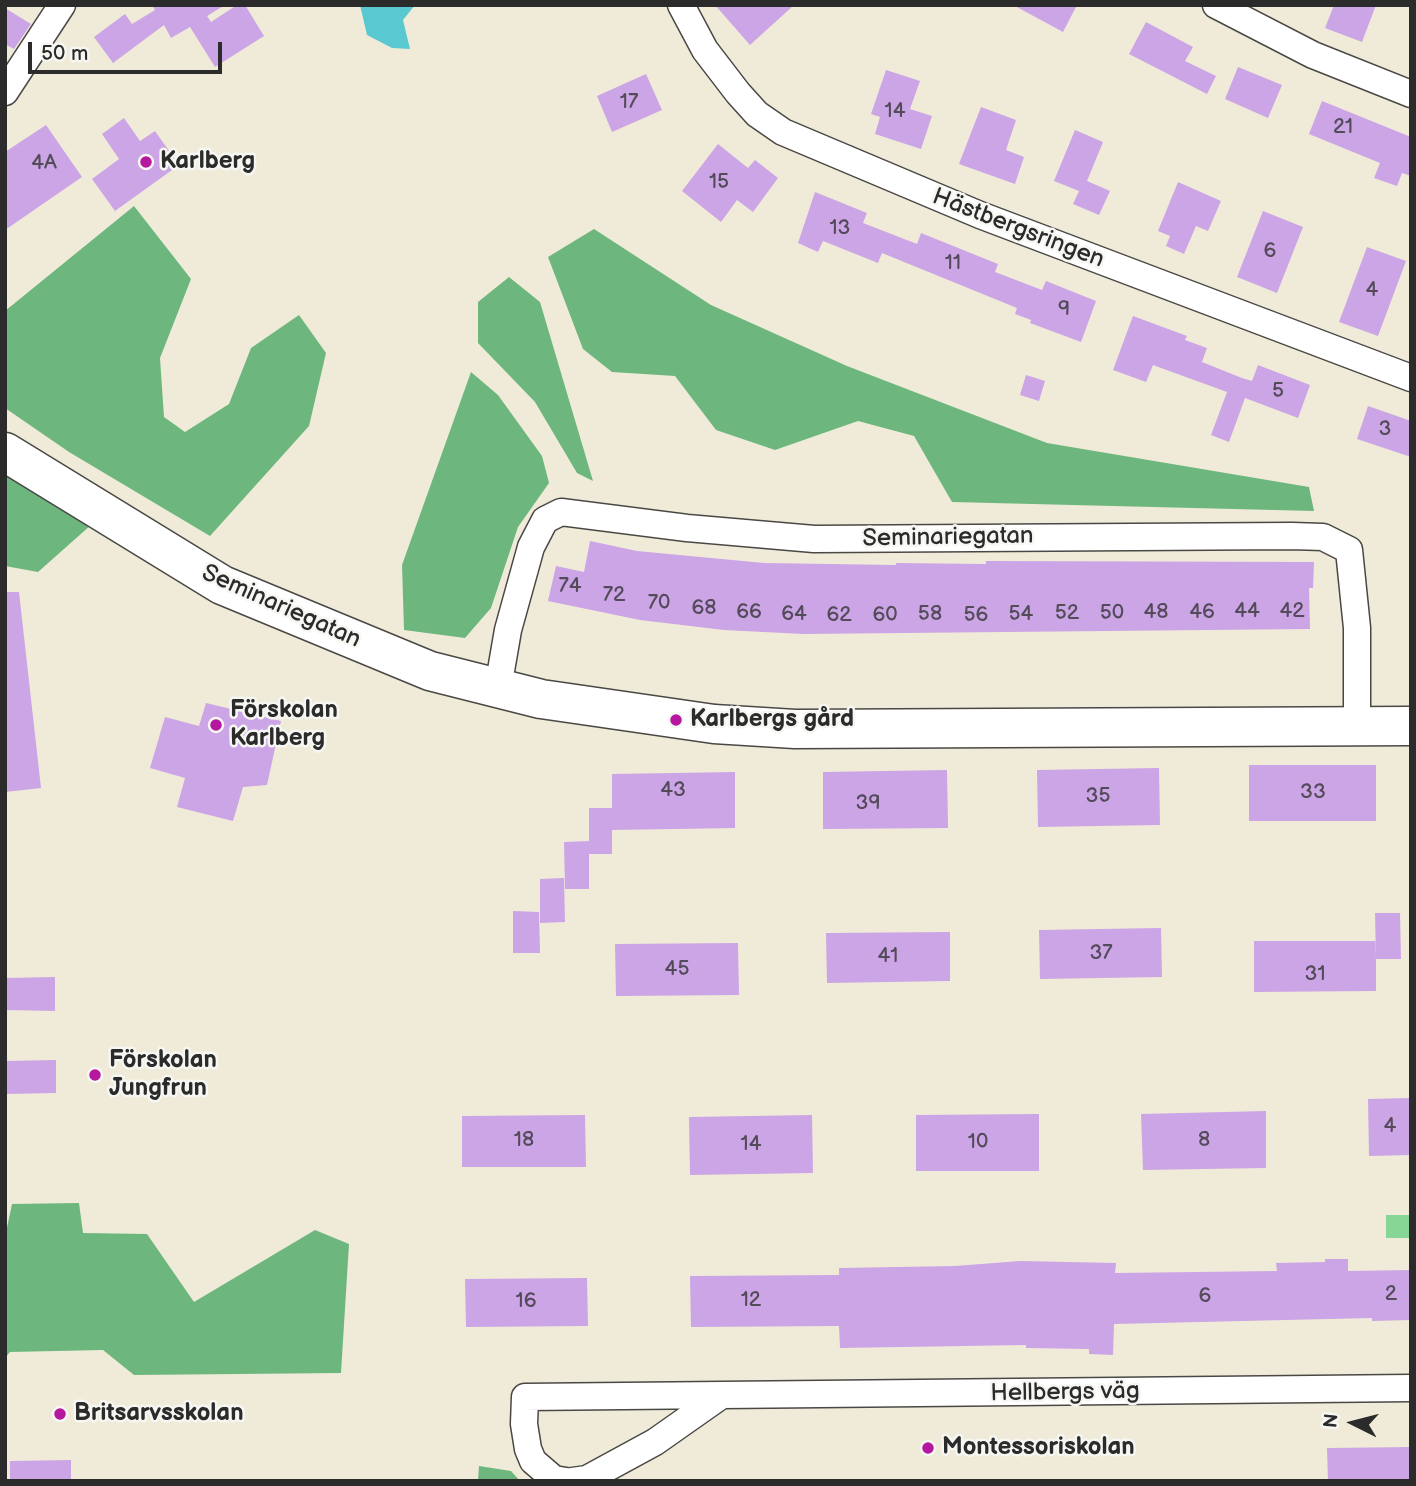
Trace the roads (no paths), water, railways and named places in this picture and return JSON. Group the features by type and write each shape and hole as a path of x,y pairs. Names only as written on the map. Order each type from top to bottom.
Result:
{"street":[{"path":"5,92 62,5"},
{"name":"Hästbergsringen","path":"681,5 705,50 738,93 757,114 783,132 993,220 1411,378"},
{"path":"1216,5 1313,55 1411,94"},
{"name":"Seminariegatan","path":"5,452 222,585 430,671 541,699 618,713 795,730 1411,726"},
{"name":"Seminariegatan","path":"498,688 508,630 531,547 545,520 561,512 687,528 814,539 1323,537 1349,550 1357,628 1357,727"},
{"name":"Hellbergs väg","path":"566,1481 555,1479 533,1461 524,1424 525,1397 1411,1388"},
{"path":"572,1481 587,1479 655,1442 719,1397"}],"water":[{"path":"360,5 415,5 403,20 410,49 392,48 367,35"}],"place":[{"name":"Karlberg","path":"146,162"},
{"name":"Karlbergs gård","path":"676,720"},
{"name":"Förskolan Karlberg","path":"216,725"},
{"name":"Förskolan Jungfrun","path":"95,1075"},
{"name":"Britsarvsskolan","path":"60,1414"},
{"name":"Montessoriskolan","path":"928,1448"}]}
